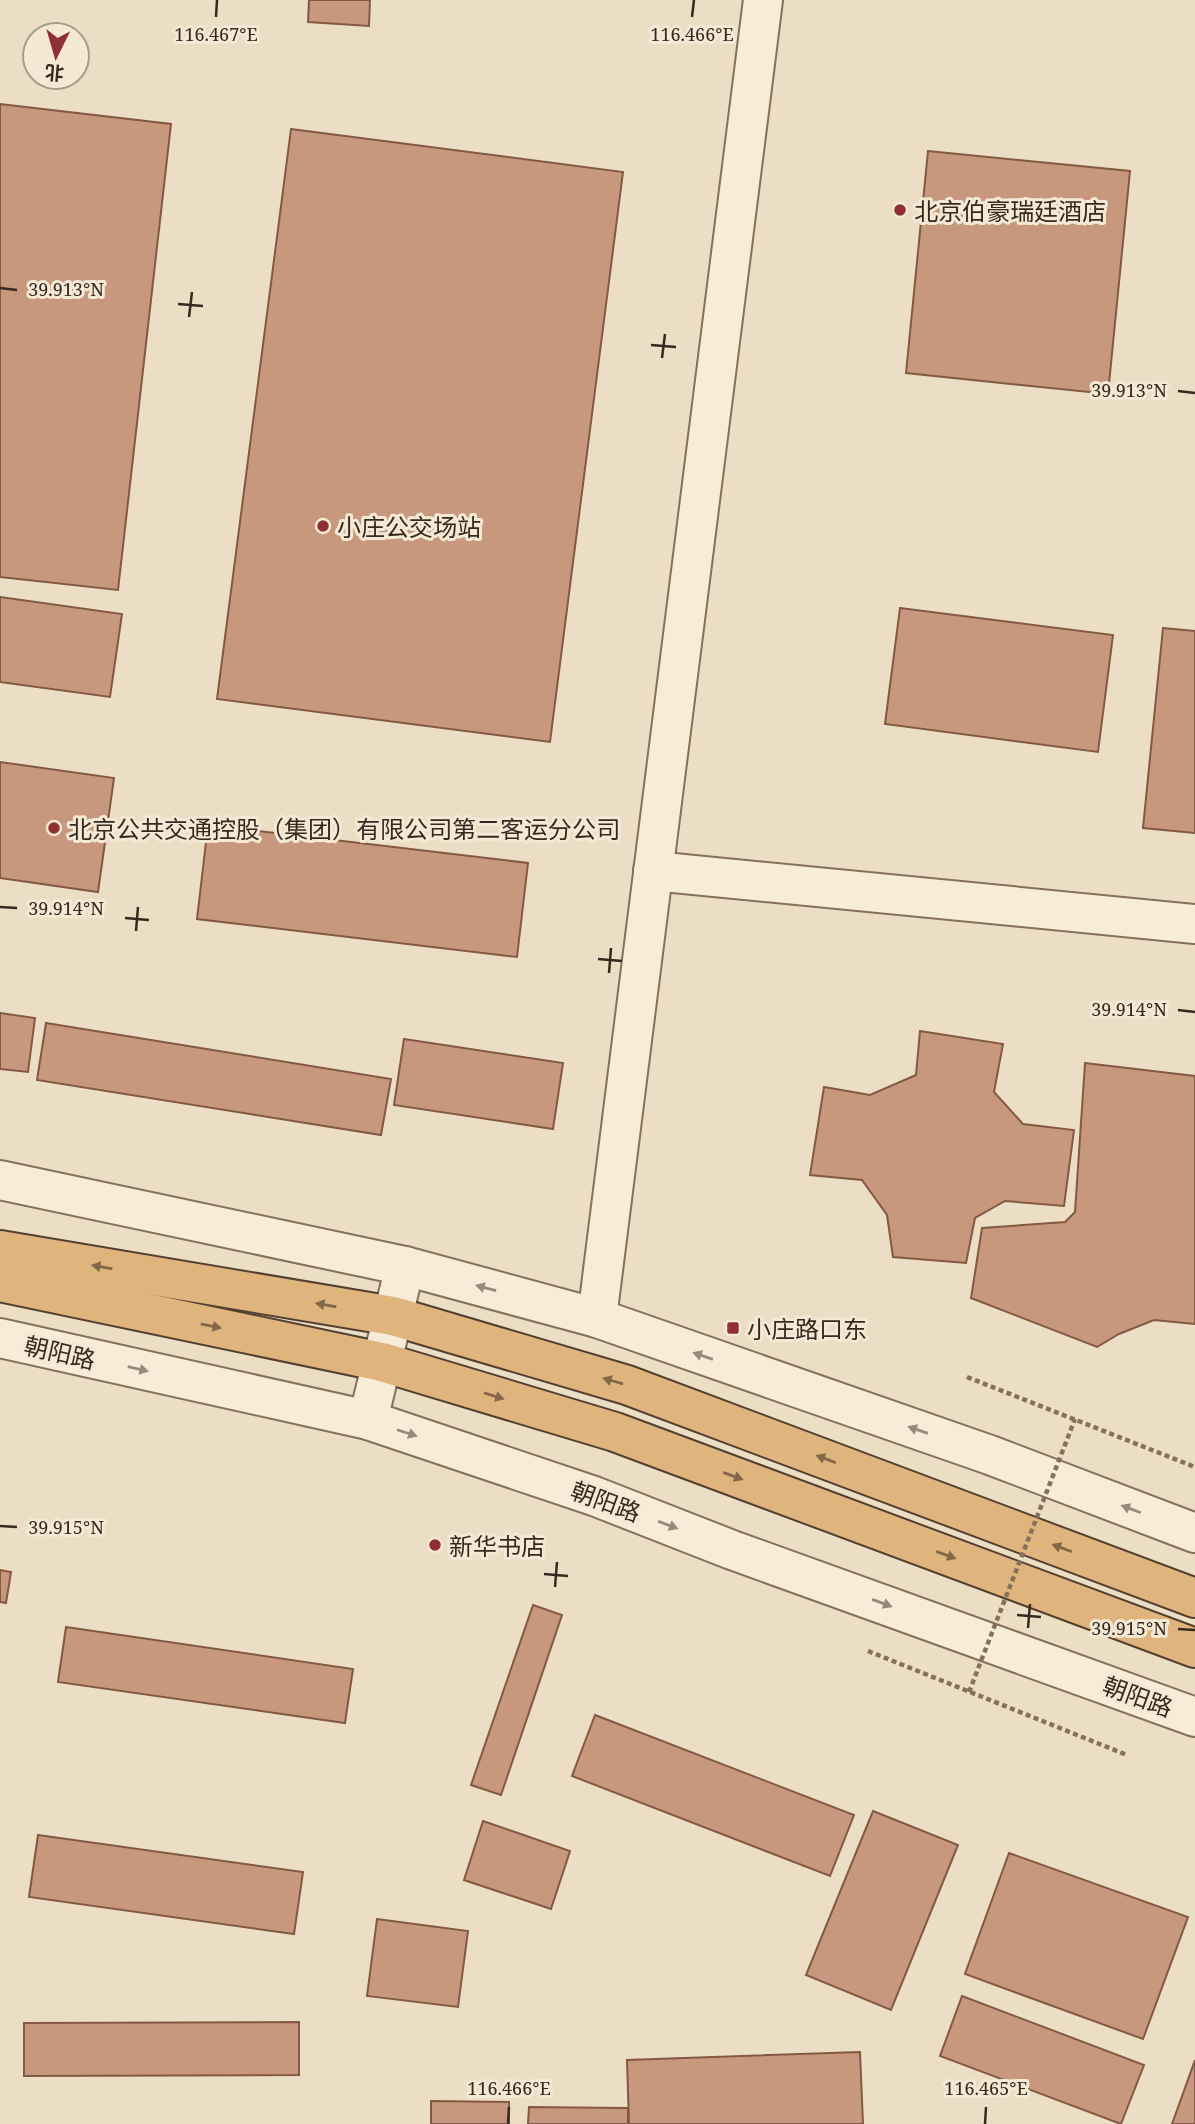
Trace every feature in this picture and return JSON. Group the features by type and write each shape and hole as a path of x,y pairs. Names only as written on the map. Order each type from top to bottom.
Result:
{"highway":[{"path":"0,1250 393,1317 627,1385 1195,1598"},
{"path":"0,1282 382,1362 615,1432 1195,1648"}],"street":[{"path":"597,1318 763,0"},
{"path":"653,871 1195,924"},
{"path":"0,1180 405,1266 597,1318 990,1455 1195,1533"},
{"path":"368,1420 405,1266"},
{"name":"朝阳路","path":"0,1338 368,1420 594,1496 732,1550 1195,1717"}],"path":[{"path":"967,1377 1195,1467"},
{"path":"969,1692 1075,1419"},
{"path":"868,1651 1128,1755"}],"building":[{"path":"309,0 370,0 369,26 308,22"},
{"path":"0,104 171,124 118,590 0,577"},
{"path":"291,129 623,172 550,742 217,699"},
{"path":"928,151 1130,171 1108,394 906,373"},
{"path":"0,597 122,614 110,697 0,682"},
{"path":"900,608 1113,635 1098,752 885,724"},
{"path":"1163,628 1195,631 1195,833 1143,828"},
{"name":"北京公共交通控股（集团）有限公司第二客运分公司","path":"0,762 114,778 98,892 0,878"},
{"path":"208,825 528,863 517,957 197,919"},
{"path":"0,1013 35,1018 28,1072 0,1069"},
{"path":"46,1023 391,1079 381,1135 37,1080"},
{"path":"920,1031 1003,1044 994,1092 1023,1124 1074,1130 1064,1206 1005,1201 975,1218 966,1263 893,1257 887,1215 862,1180 810,1175 824,1087 870,1095 916,1075"},
{"path":"404,1039 563,1063 553,1129 394,1105"},
{"path":"1085,1063 1195,1076 1195,1324 1154,1320 1119,1334 1097,1347 971,1298 982,1228 1065,1222 1075,1212"},
{"path":"0,1570 11,1572 6,1603 0,1602"},
{"path":"533,1605 562,1615 501,1795 471,1785"},
{"path":"66,1627 353,1669 345,1723 58,1682"},
{"path":"595,1715 854,1815 830,1876 572,1776"},
{"path":"873,1811 958,1845 891,2010 806,1975"},
{"path":"483,1821 570,1851 551,1909 464,1880"},
{"path":"38,1835 303,1872 294,1934 29,1897"},
{"path":"1009,1853 1188,1917 1143,2039 965,1974"},
{"path":"377,1919 468,1931 458,2007 367,1996"},
{"path":"962,1996 1144,2065 1121,2124 940,2056"},
{"path":"299,2022 299,2075 24,2076 24,2023"},
{"path":"860,2052 863,2124 629,2124 627,2060"},
{"path":"1195,2060 1195,2124 1172,2124"},
{"path":"431,2101 509,2102 509,2124 431,2124"},
{"path":"529,2107 628,2108 628,2124 528,2124"}],"place":[{"name":"北京伯豪瑞廷酒店","path":"900,210"},
{"name":"小庄公交场站","path":"323,526"},
{"name":"北京公共交通控股（集团）有限公司第二客运分公司","path":"54,828"},
{"name":"小庄路口东","path":"733,1328"},
{"name":"新华书店","path":"435,1545"}]}
